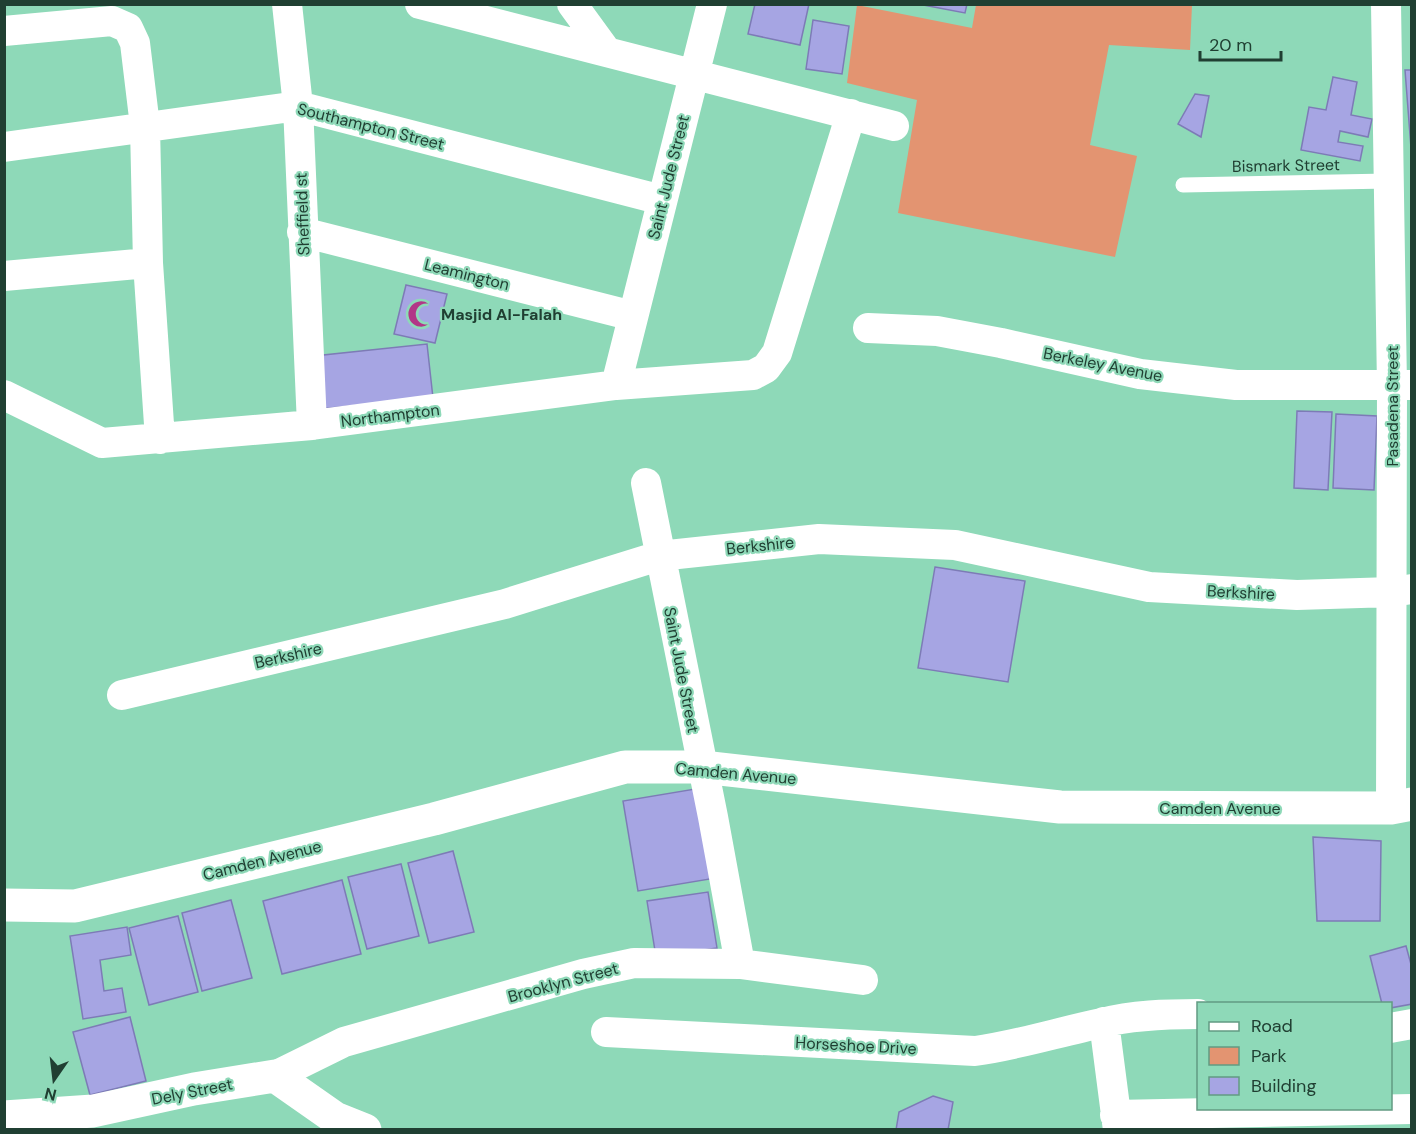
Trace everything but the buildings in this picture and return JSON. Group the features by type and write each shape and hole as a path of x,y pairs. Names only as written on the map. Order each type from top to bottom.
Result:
{"street":[{"name":"Sheffield st","path":"287,4 298,106 312,425"},
{"path":"420,4 894,126"},
{"path":"572,4 608,52"},
{"name":"Saint Jude Street","path":"616,385 712,4"},
{"name":"Pasadena Street","path":"1386,4 1388,181 1402,386 1402,806"},
{"path":"4,31 112,21 128,28 135,43 145,126 148,263 160,439"},
{"name":"Southampton Street","path":"4,147 298,106 662,200"},
{"name":"Northampton","path":"4,395 73,432 102,443 312,425 616,385 753,375 766,368 777,353 851,114"},
{"name":"Leamington","path":"302,232 633,315"},
{"path":"4,276 148,263"},
{"name":"Berkeley Avenue","path":"868,328 937,331 1140,374 1236,385 1402,386"},
{"name":"Saint Jude Street","path":"646,483 740,964"},
{"name":"Berkshire","path":"122,694 505,604 659,556 819,539 955,545 1149,587 1297,595 1402,590"},
{"name":"Camden Avenue","path":"4,905 75,906 434,819 625,767 702,766 1060,807 1402,806"},
{"name":"Brooklyn Street","path":"275,1076 344,1042 583,974 634,963 740,964 863,980"},
{"name":"Horseshoe Drive","path":"606,1032 975,1051 1015,1046 1104,1022 1160,1014 1197,1014"},
{"path":"1104,1022 1116,1122 1389,1110"},
{"path":"1392,1028 1412,1024"},
{"path":"275,1076 335,1118 365,1130"},
{"name":"Dely Street","path":"4,1117 93,1111 194,1089 275,1076"},
{"path":"1392,1110 1412,1109"}],"lane":[{"name":"Bismark Street","path":"1183,185 1388,181"}],"green space":[{"path":"857,5 972,28 976,5 1192,5 1190,50 1109,45 1090,145 1137,156 1115,257 898,213 917,100 847,83"}],"place":[{"name":"Masjid Al-Falah","path":"421,314"}]}
